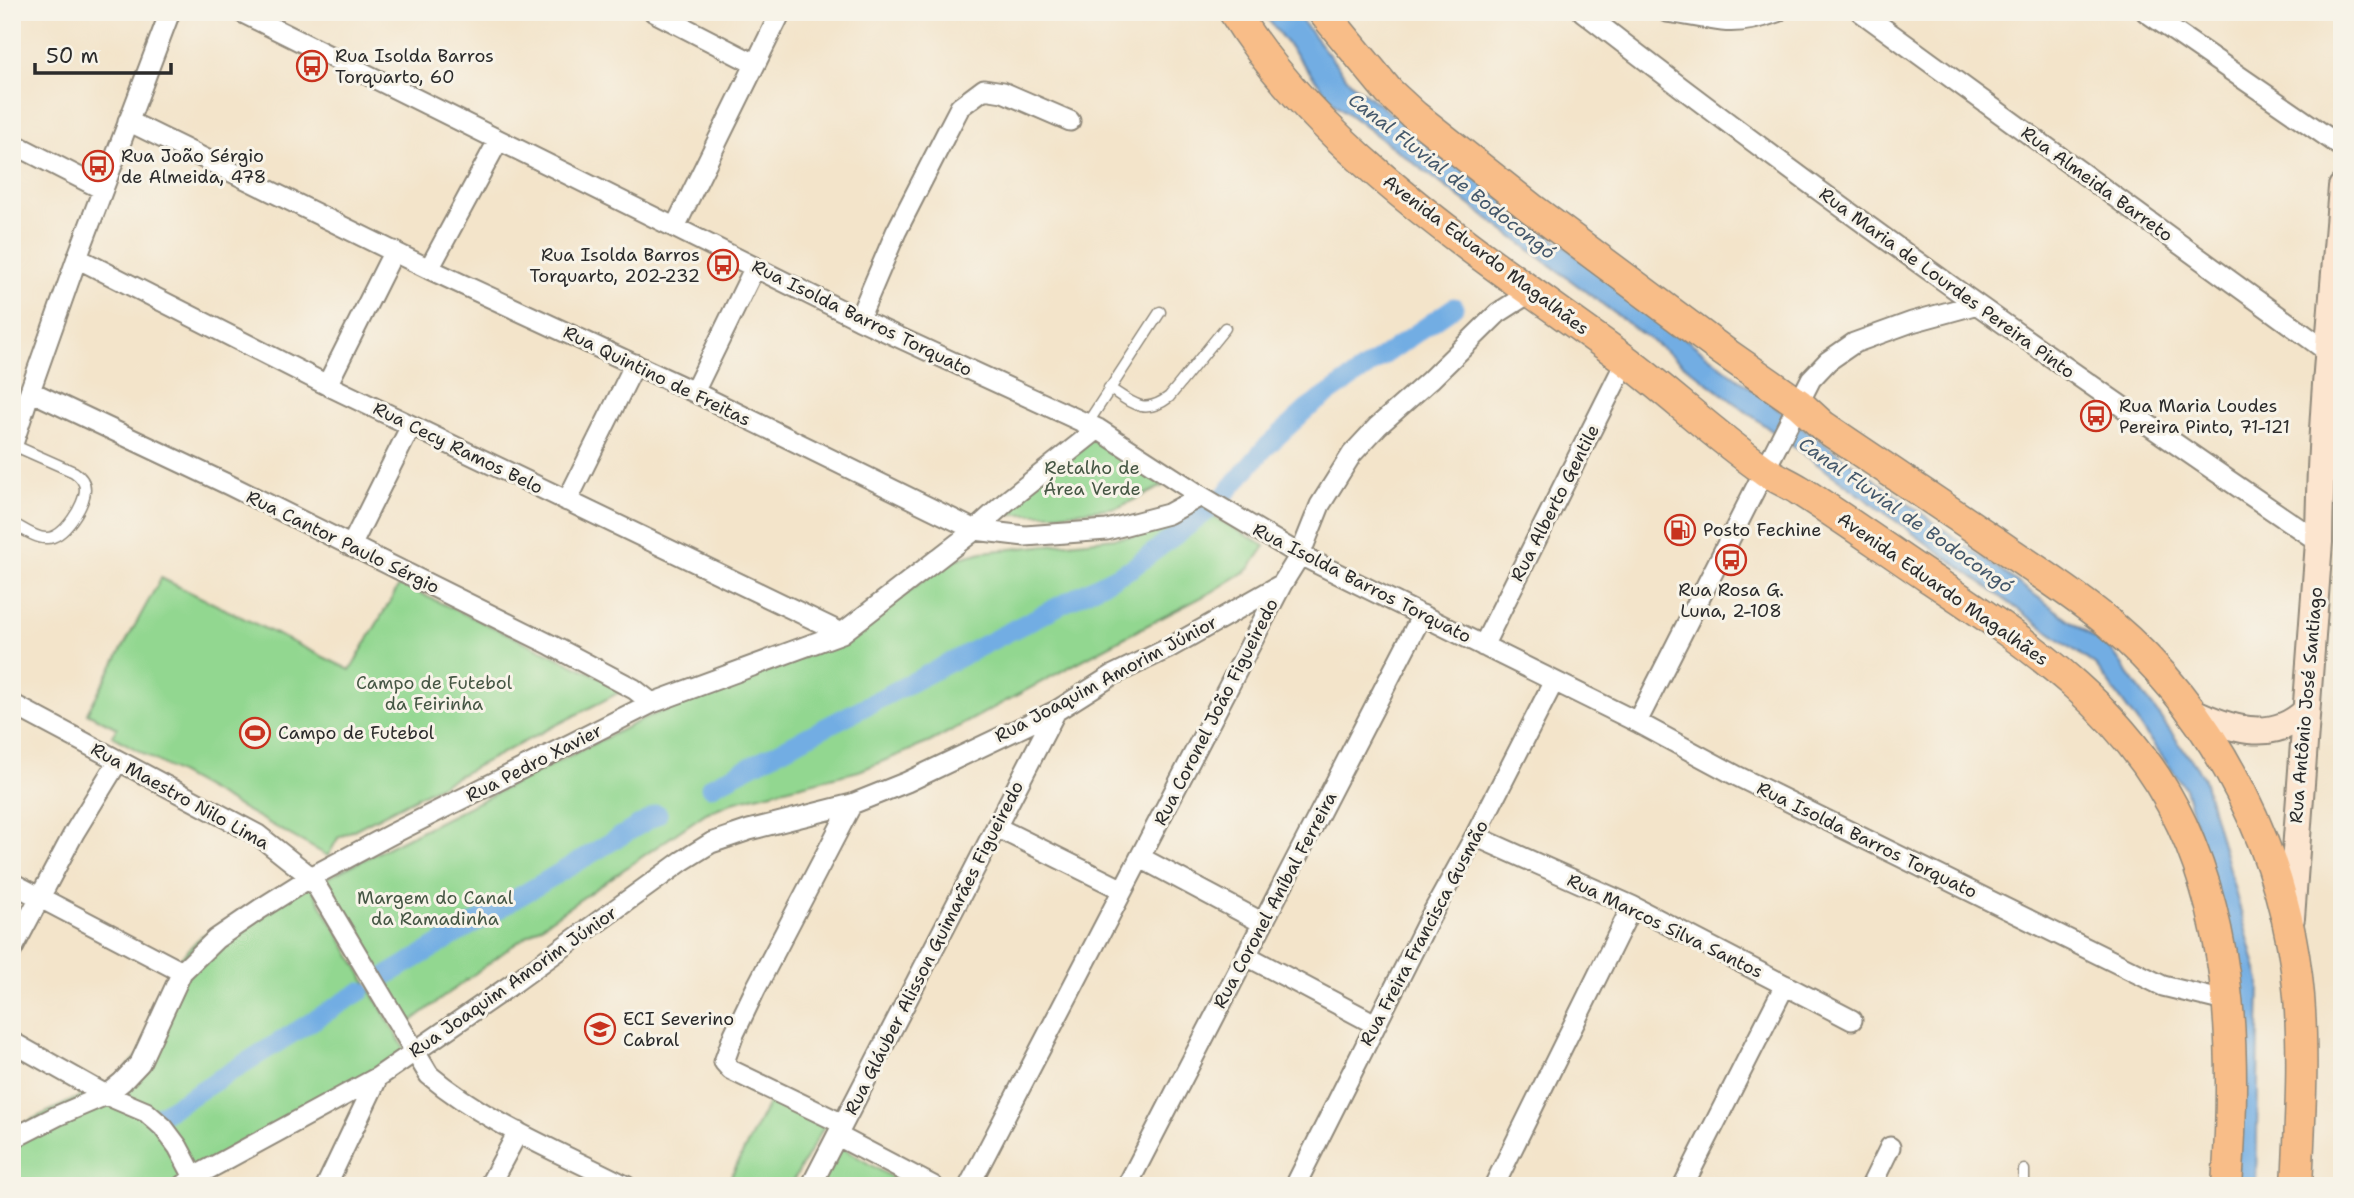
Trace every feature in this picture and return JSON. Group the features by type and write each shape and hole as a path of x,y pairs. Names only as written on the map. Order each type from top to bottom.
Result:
{"main road":[{"name":"Avenida Eduardo Magalhães","path":"1234,12 1248,35 1279,73 1349,147 1390,184 1531,292 1769,463 1798,489 1984,614 2047,660 2083,689 2112,719 2140,755 2182,826 2207,892 2225,969 2229,1002 2232,1092 2227,1186"},
{"path":"1323,12 1389,92 1415,116 1521,200 1723,351 1796,410 2109,623 2136,648 2189,710 2225,764 2260,832 2290,929 2299,996 2302,1082 2297,1186"}],"street":[{"path":"13,446 77,258 170,12"},
{"name":"Rua Isolda Barros Torquato","path":"241,12 859,319 1093,427 1300,555 1637,722 1737,776 2163,986 2229,1002"},
{"path":"654,12 755,64"},
{"path":"674,227 781,12"},
{"name":"Rua Maria de Lourdes Pereira Pinto","path":"1583,12 1731,126 1975,305 2319,542"},
{"path":"1667,12 1737,21 1777,12"},
{"name":"Rua Almeida Barreto","path":"1864,14 1889,12"},
{"path":"2146,12 2342,148"},
{"name":"Rua Almeida Barreto","path":"1864,14 2328,352"},
{"path":"859,319 896,232 960,107 984,89 1003,92 1070,121"},
{"name":"Rua Quintino de Freitas","path":"128,121 429,269 694,392 975,530 1025,537 1107,530 1168,514 1201,496"},
{"path":"429,269 498,141"},
{"path":"12,143 102,190"},
{"name":"Rua Antônio José Santiago","path":"2290,929 2319,542 2319,481 2328,352 2342,187"},
{"path":"327,385 394,251"},
{"name":"Rua Cecy Ramos Belo","path":"77,258 327,385 842,633"},
{"path":"694,392 755,267"},
{"name":"Rua Coronel João Figueiredo","path":"969,1186 1282,584 1300,555 1320,505 1352,453 1498,313 1531,292"},
{"path":"1637,722 1811,379 1828,361 1854,343 1912,322 1975,305"},
{"name":"Rua Alberto Gentile","path":"1483,646 1626,361"},
{"path":"567,501 635,364"},
{"name":"Rua Cantor Paulo Sérgio","path":"30,391 229,485 610,675 652,703"},
{"path":"351,546 411,426"},
{"name":"Rua Pedro Xavier","path":"12,1139 106,1095 122,1083 140,1063 182,972 216,939 311,877 652,703 842,633 975,530 1093,427"},
{"name":"Rua Joaquim Amorim Júnior","path":"188,1181 378,1077 711,843 749,830 852,804 907,782 1056,710 1113,675 1167,649 1282,584"},
{"name":"Rua Coronel Aníbal Ferreira","path":"1127,1186 1422,615"},
{"name":"Rua Freira Francisca Gusmão","path":"1295,1186 1554,681"},
{"name":"Rua Maestro Nilo Lima","path":"12,704 258,835 311,877 429,1075 446,1090 518,1132 626,1186"},
{"name":"Rua Gláuber Alisson Guimarães Figueiredo","path":"811,1186 1056,710"},
{"path":"2189,710 2229,726 2267,731 2281,729 2295,722 2306,711"},
{"path":"12,950 74,833 118,761"},
{"path":"852,804 756,988 724,1062 731,1070 841,1130 933,1186"},
{"path":"996,827 1123,890"},
{"name":"Rua Marcos Silva Santos","path":"1475,836 1632,906 1852,1020"},
{"path":"1141,858 1263,922"},
{"path":"12,883 182,972"},
{"path":"1494,1186 1632,906"},
{"path":"1247,956 1376,1024"},
{"path":"1683,1186 1784,985"},
{"path":"12,1042 106,1095 146,1112 178,1146 188,1181"},
{"path":"326,1186 378,1077"},
{"path":"489,1186 518,1132"},
{"path":"1871,1186 1890,1147"}],"lane":[{"path":"1093,427 1109,388 1160,313"},
{"path":"1109,388 1136,405 1150,408 1163,402 1226,328"},
{"path":"12,523 40,537 55,537 69,527 85,487 81,477 74,472 13,446"},
{"path":"2024,1170 2024,1186"}],"green space":[{"name":"Retalho de Área Verde","path":"1090,438 1163,486 1119,507 1058,514 997,514"},
{"name":"Margem do Canal da Ramadinha","path":"1191,504 1265,546 1249,569 1212,592 930,742 859,771 736,801 706,813 508,949 410,1022 323,880 645,718 849,639 936,570 956,559 982,552 1133,536"},
{"name":"Campo de Futebol da Feirinha","path":"161,578 350,670 400,584 626,689 338,838 328,856 112,736 117,728 87,713"},
{"name":"Margem do Canal da Ramadinha","path":"306,878 407,1053 198,1186 12,1186 12,1129 115,1080 140,1054 177,962 201,936"},
{"path":"772,1096 825,1125 790,1186 726,1186"},
{"path":"831,1141 906,1186 809,1186"}],"water":[{"name":"Canal Fluvial de Bodocongó","path":"1262,12 1295,12 1351,83 1792,420 2111,650 2203,776 2260,981 2256,1186 2237,1186 2242,989 2185,788 2096,666 1780,437 1335,104"}],"waterway":[{"path":"710,787 1132,568 1216,505 1264,449 1307,409 1454,307"},
{"path":"386,976 658,814"},
{"path":"156,1118 361,991"}],"place":[{"name":"Rua Isolda Barros Torquarto, 60","path":"312,66"},
{"name":"Rua João Sérgio de Almeida, 478","path":"98,166"},
{"name":"Rua Isolda Barros Torquarto, 202-232","path":"723,265"},
{"name":"Rua Maria Loudes Pereira Pinto, 71-121","path":"2096,416"},
{"name":"Posto Fechine","path":"1680,530"},
{"name":"Rua Rosa G. Luna, 2-108","path":"1731,560"},
{"name":"Campo de Futebol","path":"255,733"},
{"name":"ECI Severino Cabral","path":"600,1029"}]}
